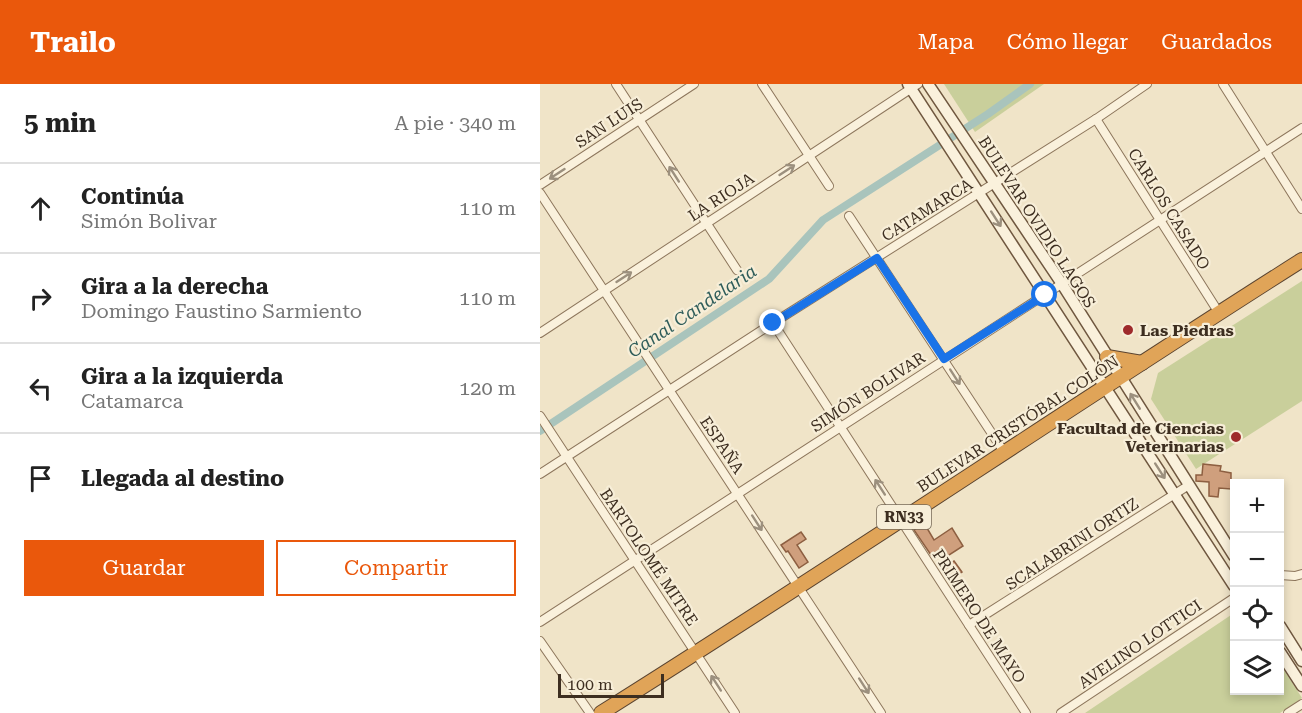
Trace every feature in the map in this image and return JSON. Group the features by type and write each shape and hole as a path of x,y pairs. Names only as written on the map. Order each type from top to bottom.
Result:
{"highway":[{"name":"BULEVAR CRISTÓBAL COLÓN","path":"602,713 1302,260"},
{"path":"1107,357 1142,363"}],"main road":[{"name":"BULEVAR OVIDIO LAGOS","path":"927,84 1062,284 1230,550"},
{"name":"BULEVAR OVIDIO LAGOS","path":"912,85 953,153 1230,580"},
{"path":"1284,632 1302,661"},
{"path":"1284,658 1302,686"}],"street":[{"path":"616,84 737,270"},
{"name":"SAN LUIS","path":"540,185 694,84"},
{"path":"762,84 829,186"},
{"name":"CATAMARCA","path":"540,474 773,323 1096,119 1147,84"},
{"path":"1223,84 1302,209"},
{"name":"LA RIOJA","path":"540,333 912,85"},
{"name":"CARLOS CASADO","path":"1096,119 1219,313"},
{"name":"SIMÓN BOLIVAR","path":"540,622 1302,128"},
{"name":"ESPAÑA","path":"540,193 881,713"},
{"path":"849,216 1004,452"},
{"name":"PRIMERO DE MAYO","path":"773,323 1026,713"},
{"name":"BARTOLOMÉ MITRE","path":"540,416 735,713"},
{"name":"SCALABRINI ORTIZ","path":"969,626 1189,485"},
{"path":"1284,575 1300,577"},
{"name":"AVELINO LOTTICI","path":"1061,713 1230,601"},
{"path":"540,641 590,713"},
{"path":"1288,713 1302,704"}],"green space":[{"path":"944,84 1044,84 975,132"},
{"path":"1302,281 1302,401 1196,469 1151,399 1158,373"},
{"path":"1230,616 1230,695 1284,695 1284,670 1302,698 1280,713 1085,713"}],"building":[{"path":"1203,464 1221,466 1220,471 1231,473 1230,489 1219,488 1218,497 1209,496 1209,482 1196,481 1196,475 1202,475"},
{"path":"924,523 934,540 952,528 963,546 946,557 941,549 931,555 914,530"},
{"path":"801,532 806,539 797,545 808,562 799,568 788,551 786,552 781,545"},
{"path":"954,561 962,572 949,580 942,569"}],"waterway":[{"name":"Canal Candelaria","path":"540,431 769,279 823,220 988,114 1030,84"}],"place":[{"name":"Las Piedras","path":"1128,330"},
{"name":"Facultad de Ciencias Veterinarias","path":"1236,437"}],"route":[{"path":"773,323 877,258 944,359 1045,295"}]}
